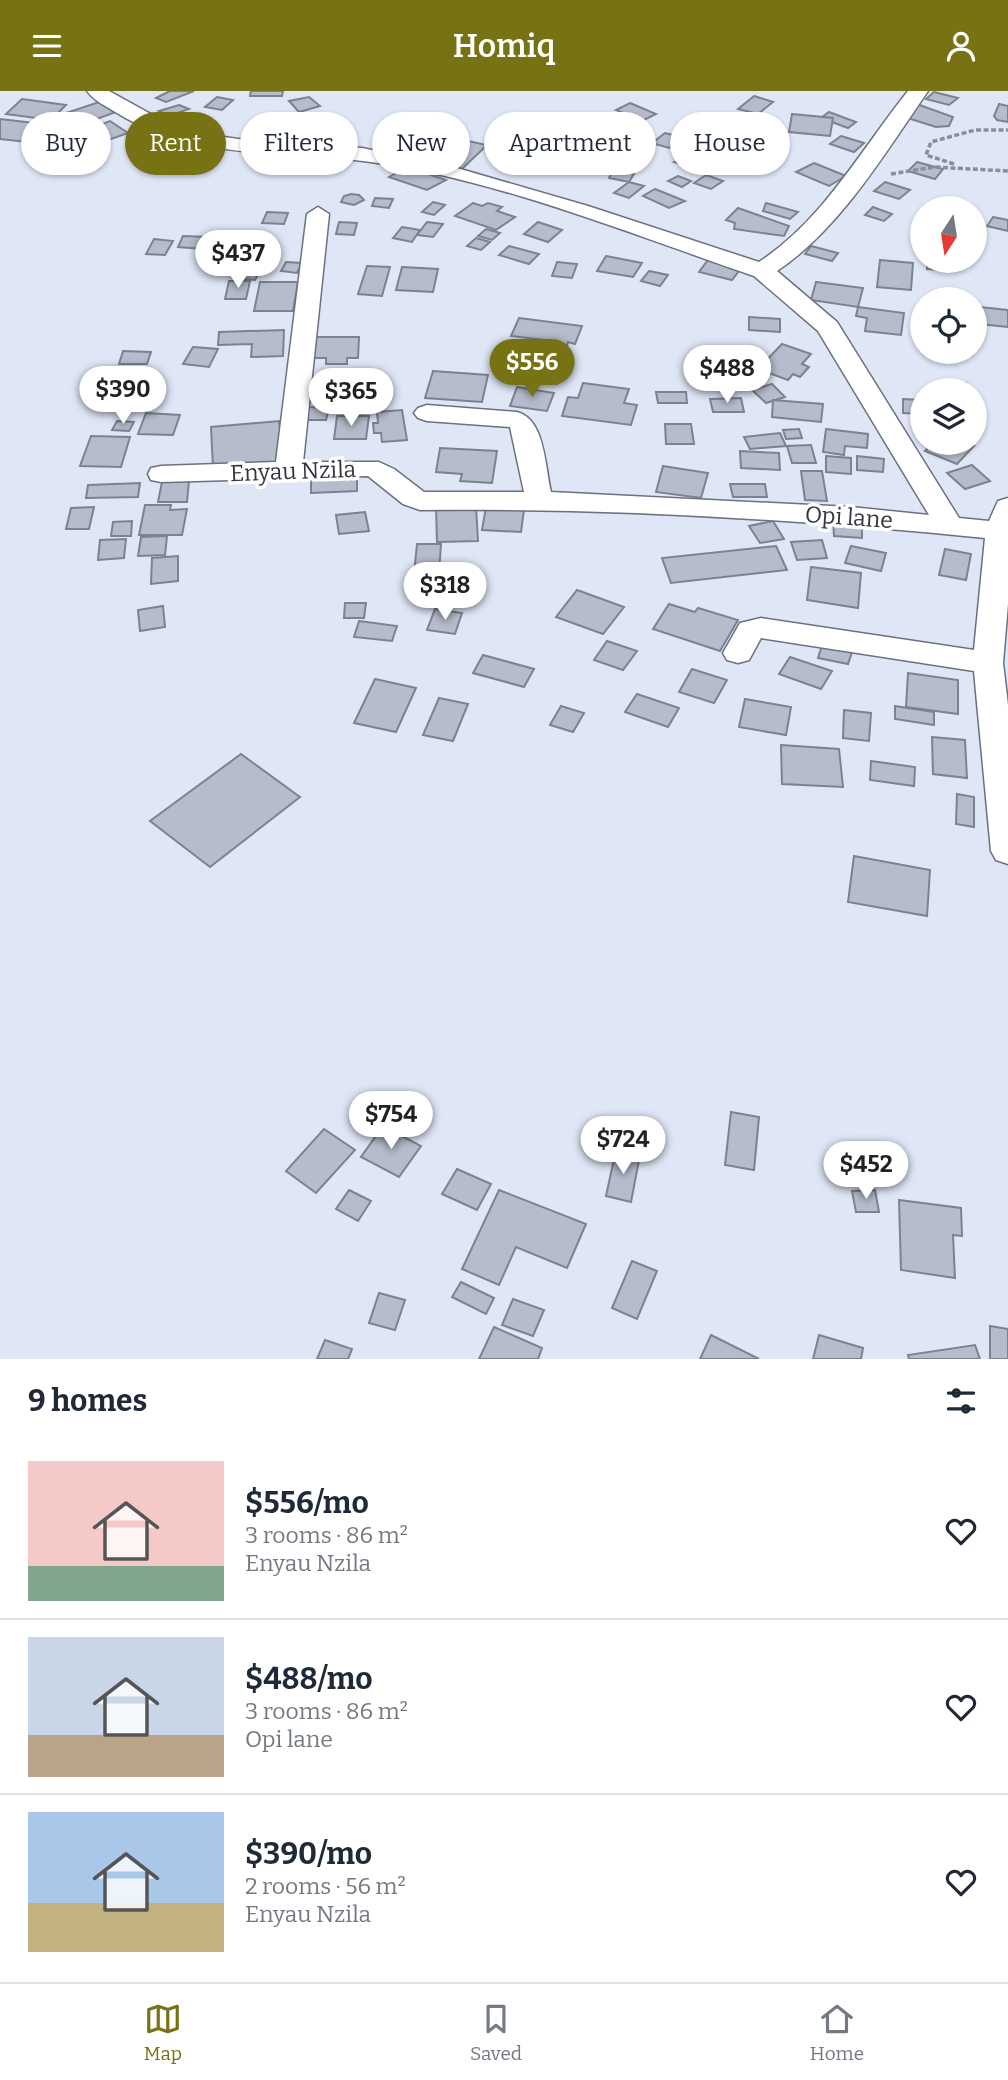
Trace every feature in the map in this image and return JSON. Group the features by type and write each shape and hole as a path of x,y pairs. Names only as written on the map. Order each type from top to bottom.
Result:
{"street":[{"path":"97,91 139,118 188,139 225,147 394,160 612,222 762,271 781,284 828,327 949,525"},
{"path":"762,271 784,259 807,238 918,91"},
{"path":"289,469 318,214"},
{"path":"427,413 517,420 523,425 539,500"},
{"name":"Enyau Nzila","path":"161,474 289,469 380,471 388,474 410,498 420,501 539,500 697,508"},
{"name":"Opi lane","path":"697,508 949,525 1004,519"},
{"path":"1004,519 988,663 1008,851"},
{"path":"738,653 751,630 761,628 988,663"}],"path":[{"path":"958,166 926,155 931,142 975,130 1008,130"},
{"path":"855,177 890,174 909,168 958,166 1008,171"}],"building":[{"path":"170,91 194,91 166,102 156,98"},
{"path":"251,91 283,91 282,96 250,96"},
{"path":"934,92 958,98 949,105 926,99"},
{"path":"754,96 773,102 760,112 738,109"},
{"path":"217,97 233,100 222,110 205,107"},
{"path":"309,97 320,106 299,112 289,101"},
{"path":"22,99 66,105 59,112 21,112 21,116 6,114"},
{"path":"99,102 116,112 111,114 69,112"},
{"path":"630,103 651,112 621,112 616,110"},
{"path":"914,103 953,117 949,126 936,127 904,117"},
{"path":"999,104 1008,106 1008,122 997,120 994,116"},
{"path":"179,105 189,109 180,112 159,111"},
{"path":"829,112 856,122 848,128 821,118"},
{"path":"792,114 833,118 830,136 790,132"},
{"path":"0,119 21,121 21,141 0,139"},
{"path":"111,122 125,131 125,134 111,139"},
{"path":"665,133 670,134 670,147 656,144 656,140"},
{"path":"841,136 864,143 854,152 830,144"},
{"path":"470,141 484,144 484,148 470,161"},
{"path":"917,162 943,169 935,179 908,171"},
{"path":"814,163 846,176 829,186 796,172"},
{"path":"431,175 446,180 427,190 389,177"},
{"path":"610,175 633,175 629,182 609,178"},
{"path":"706,175 723,181 711,189 694,183"},
{"path":"678,176 691,181 682,187 668,181"},
{"path":"629,182 644,186 629,198 614,193"},
{"path":"885,182 910,190 899,199 874,191"},
{"path":"655,189 685,201 669,208 643,196"},
{"path":"359,195 364,200 354,205 341,202 344,196"},
{"path":"375,198 393,199 389,208 372,206"},
{"path":"433,202 445,205 434,215 422,212"},
{"path":"473,203 502,207 497,211 515,217 496,230 455,216"},
{"path":"766,203 798,212 790,219 763,211"},
{"path":"873,207 892,214 884,221 865,215"},
{"path":"738,208 789,226 784,236 734,229 735,223 726,220"},
{"path":"267,212 288,213 284,224 262,223"},
{"path":"993,217 1008,220 1008,231 987,226"},
{"path":"339,222 357,223 354,235 336,234"},
{"path":"427,222 443,224 433,237 417,235"},
{"path":"538,222 562,230 548,242 524,234"},
{"path":"402,227 420,230 412,242 393,238"},
{"path":"486,229 500,233 492,240 478,236"},
{"path":"238,233 268,236 261,252 230,249"},
{"path":"183,236 209,237 203,249 178,247"},
{"path":"476,238 490,242 481,250 467,246"},
{"path":"154,239 173,241 165,255 146,254"},
{"path":"509,246 539,254 529,264 499,255"},
{"path":"811,246 838,253 832,261 805,254"},
{"path":"258,253 274,255 269,263 253,261"},
{"path":"606,256 642,263 633,277 597,271"},
{"path":"708,260 741,268 732,280 699,272"},
{"path":"880,260 910,263 910,273 912,273 910,290 877,287"},
{"path":"286,262 302,263 297,273 281,271"},
{"path":"557,262 577,264 572,278 552,276"},
{"path":"367,266 390,267 382,296 358,294"},
{"path":"402,267 438,269 433,292 396,290"},
{"path":"238,269 260,271 255,280 233,278"},
{"path":"649,271 668,275 660,286 641,281"},
{"path":"229,281 250,281 246,299 225,299"},
{"path":"260,282 298,282 293,311 254,311"},
{"path":"816,282 863,288 858,307 811,300"},
{"path":"858,307 904,313 901,335 865,331 867,318 856,316"},
{"path":"987,308 1008,310 1008,327 987,325"},
{"path":"749,317 780,319 780,332 749,330"},
{"path":"519,318 582,326 575,344 568,342 567,346 511,336"},
{"path":"284,330 283,356 251,357 252,344 218,345 219,332"},
{"path":"313,337 359,337 358,358 347,358 347,364 326,364 326,358 312,358"},
{"path":"782,344 811,354 802,364 809,367 800,377 793,374 788,380 758,369"},
{"path":"193,347 218,349 209,367 183,364"},
{"path":"514,350 568,358 557,384 502,375"},
{"path":"123,351 151,352 147,364 119,364"},
{"path":"727,367 746,369 743,382 724,380"},
{"path":"433,371 488,375 482,402 425,398"},
{"path":"374,381 380,402 343,407 337,386"},
{"path":"583,383 629,389 624,403 637,405 631,425 562,416 568,397 578,398"},
{"path":"772,384 785,397 766,403 752,390"},
{"path":"517,387 554,393 547,411 510,406"},
{"path":"656,392 686,392 687,403 658,403"},
{"path":"741,398 744,412 713,412 710,399"},
{"path":"903,399 910,399 910,413 903,413"},
{"path":"773,400 823,404 821,422 772,417"},
{"path":"308,407 329,408 326,420 305,420"},
{"path":"402,410 407,440 382,442 381,433 374,433 373,423 378,423 377,412"},
{"path":"146,413 180,415 173,435 138,434"},
{"path":"337,416 369,416 366,439 334,439"},
{"path":"117,421 134,422 129,431 112,430"},
{"path":"279,421 284,461 213,468 211,427"},
{"path":"665,424 691,424 694,444 666,444"},
{"path":"799,429 802,438 786,439 783,430"},
{"path":"826,429 868,434 867,448 845,446 844,455 823,452"},
{"path":"780,433 786,446 750,449 744,437"},
{"path":"91,436 130,437 121,467 80,466"},
{"path":"811,445 816,463 792,463 787,446"},
{"path":"440,448 497,451 492,483 460,481 462,474 436,472"},
{"path":"740,451 779,453 780,470 741,468"},
{"path":"935,455 966,455 957,464"},
{"path":"826,456 851,458 851,474 826,472"},
{"path":"857,456 884,459 883,472 857,470"},
{"path":"972,465 990,481 965,489 947,473"},
{"path":"663,466 708,473 701,498 656,492"},
{"path":"801,471 822,471 827,501 805,500"},
{"path":"357,472 357,491 311,493 311,474"},
{"path":"189,481 187,502 158,502 162,482"},
{"path":"140,483 138,497 86,498 88,485"},
{"path":"730,484 765,484 767,497 733,497"},
{"path":"145,505 171,505 170,510 187,509 182,535 139,535"},
{"path":"476,506 478,541 437,542 436,507"},
{"path":"94,507 89,529 66,529 71,508"},
{"path":"486,507 524,510 521,532 482,530"},
{"path":"365,512 369,531 339,534 336,515"},
{"path":"833,518 862,521 862,538 834,536"},
{"path":"132,521 131,536 111,536 113,522"},
{"path":"773,521 784,539 760,543 749,526"},
{"path":"167,536 165,555 138,556 141,537"},
{"path":"126,539 124,558 98,560 100,540"},
{"path":"822,540 827,558 797,560 791,542"},
{"path":"417,544 441,544 439,574 414,574"},
{"path":"776,546 787,570 671,583 662,558"},
{"path":"851,546 886,553 881,571 845,563"},
{"path":"945,549 971,554 966,580 939,575"},
{"path":"178,556 178,581 151,584 152,558"},
{"path":"811,567 861,573 858,608 807,600"},
{"path":"577,590 624,607 603,634 556,617"},
{"path":"345,603 366,603 364,618 344,618"},
{"path":"669,604 695,612 698,608 738,620 720,651 653,629"},
{"path":"163,606 165,627 140,631 138,610"},
{"path":"435,609 462,613 455,634 427,630"},
{"path":"359,621 397,626 392,641 354,637"},
{"path":"824,639 854,646 848,664 818,658"},
{"path":"607,641 637,651 623,670 594,660"},
{"path":"483,655 534,669 524,687 473,673"},
{"path":"790,657 832,671 821,689 779,674"},
{"path":"692,669 727,680 714,703 679,692"},
{"path":"908,673 958,680 958,714 906,707"},
{"path":"375,679 416,688 396,732 354,723"},
{"path":"637,694 679,708 668,727 625,712"},
{"path":"439,698 468,704 453,741 423,735"},
{"path":"745,699 791,707 786,735 739,727"},
{"path":"561,706 584,713 573,732 550,725"},
{"path":"895,706 934,712 934,725 895,719"},
{"path":"844,710 871,713 869,741 843,738"},
{"path":"932,737 965,740 967,778 933,774"},
{"path":"781,745 839,749 843,787 782,784"},
{"path":"241,754 300,797 210,867 150,821"},
{"path":"871,761 915,767 914,786 870,780"},
{"path":"957,794 974,797 974,827 956,824"},
{"path":"854,856 930,870 927,916 848,902"},
{"path":"731,1112 759,1117 754,1170 725,1165"},
{"path":"383,1126 421,1146 399,1177 361,1157"},
{"path":"324,1129 355,1150 316,1193 286,1171"},
{"path":"616,1150 640,1155 631,1202 606,1196"},
{"path":"457,1169 491,1184 477,1210 442,1194"},
{"path":"349,1190 371,1201 358,1221 336,1209"},
{"path":"499,1190 586,1224 567,1268 516,1247 499,1285 462,1269"},
{"path":"875,1190 879,1212 856,1212 852,1191"},
{"path":"899,1200 961,1208 962,1236 953,1235 955,1278 901,1270"},
{"path":"632,1261 657,1271 637,1319 612,1308"},
{"path":"461,1282 494,1298 486,1314 452,1297"},
{"path":"379,1293 405,1300 395,1330 369,1323"},
{"path":"513,1299 544,1310 533,1336 502,1325"},
{"path":"990,1326 1008,1329 1008,1359 990,1359"},
{"path":"494,1327 542,1348 538,1359 479,1359"},
{"path":"711,1335 759,1359 700,1359"},
{"path":"819,1335 863,1348 861,1359 813,1359"},
{"path":"325,1340 352,1349 348,1359 317,1359"},
{"path":"975,1345 980,1359 909,1359 908,1355"}]}
